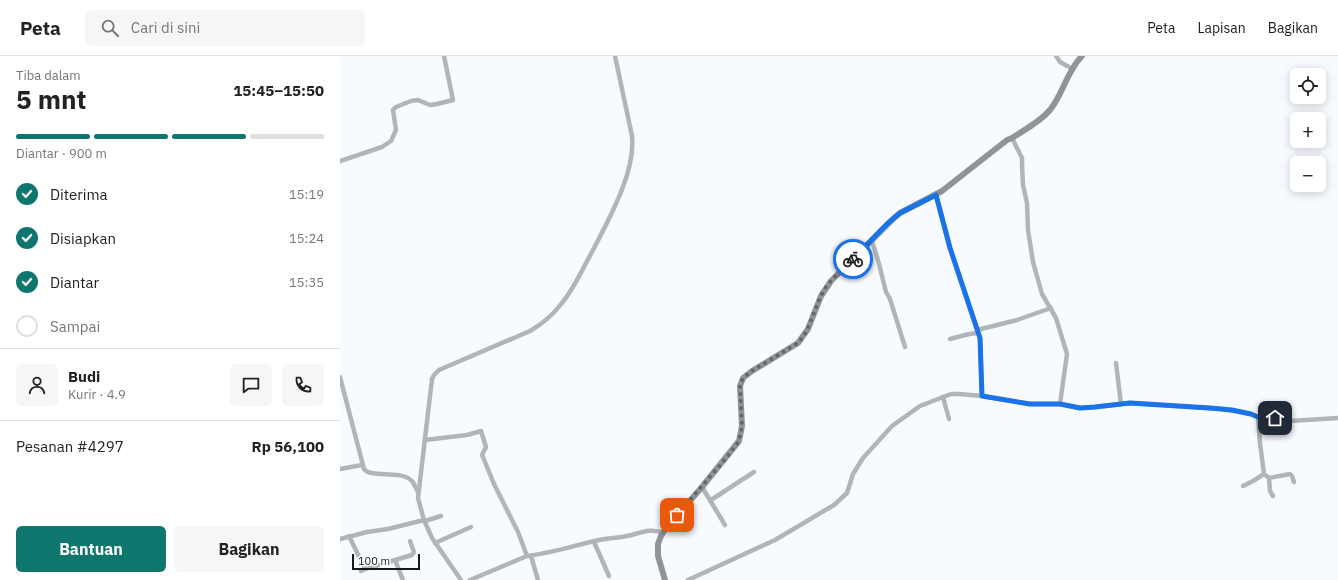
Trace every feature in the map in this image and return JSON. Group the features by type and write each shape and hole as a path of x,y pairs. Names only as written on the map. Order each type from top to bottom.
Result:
{"street":[{"path":"340,161 382,147 391,141 396,130 393,110 396,107 418,100 430,105 453,100 444,56"},
{"path":"461,580 435,543 425,521 419,501 418,492 434,375 439,370 530,331 547,319 576,283 604,230 628,175 633,146 615,56"},
{"path":"1056,56 1060,62 1073,69"},
{"path":"665,580 659,562 658,551 658,544 662,533 739,441 742,426 740,386 743,378 798,343 804,337 821,296 828,286 887,224 900,213 936,195 954,183 1007,140 1040,118 1050,109 1082,56"},
{"path":"1012,138 1022,158 1022,184 1026,203 1033,262 1042,294 1051,308 1061,332 1067,354 1060,404"},
{"path":"936,195 950,248 978,332 981,354 982,396"},
{"path":"872,241 886,292 890,299 905,347"},
{"path":"950,339 978,332 1051,308"},
{"path":"1116,363 1121,404"},
{"path":"340,377 362,465 366,472 389,474 407,478 412,481 418,492"},
{"path":"688,580 775,540 834,505 846,492 853,474 863,458 892,426 914,409 951,394 982,396 1030,404 1060,404 1087,408 1137,403 1222,409 1251,414 1258,417 1296,421 1338,418"},
{"path":"943,397 949,419"},
{"path":"1258,417 1264,474 1269,478 1270,491 1273,496"},
{"path":"426,440 481,432 486,447 482,455 483,458 529,556 538,580"},
{"path":"340,469 362,465"},
{"path":"711,500 754,472"},
{"path":"1243,486 1264,474"},
{"path":"1269,478 1290,474 1294,482"},
{"path":"702,487 725,525"},
{"path":"340,539 425,521 440,516"},
{"path":"435,543 471,527"},
{"path":"470,580 529,556 652,530 662,533"},
{"path":"349,536 363,570 406,558 414,554 410,541"},
{"path":"594,542 609,576"},
{"path":"395,560 403,580"}],"way so far":[{"path":"677,515 739,441 742,434 740,386 743,378 798,343 804,337 824,291 831,281 853,259"}],"route":[{"path":"853,259 887,224 900,213 936,195 960,281 979,333 982,396 1030,404 1060,404 1080,408 1124,403 1210,408 1232,410 1258,417 1275,418"}]}
